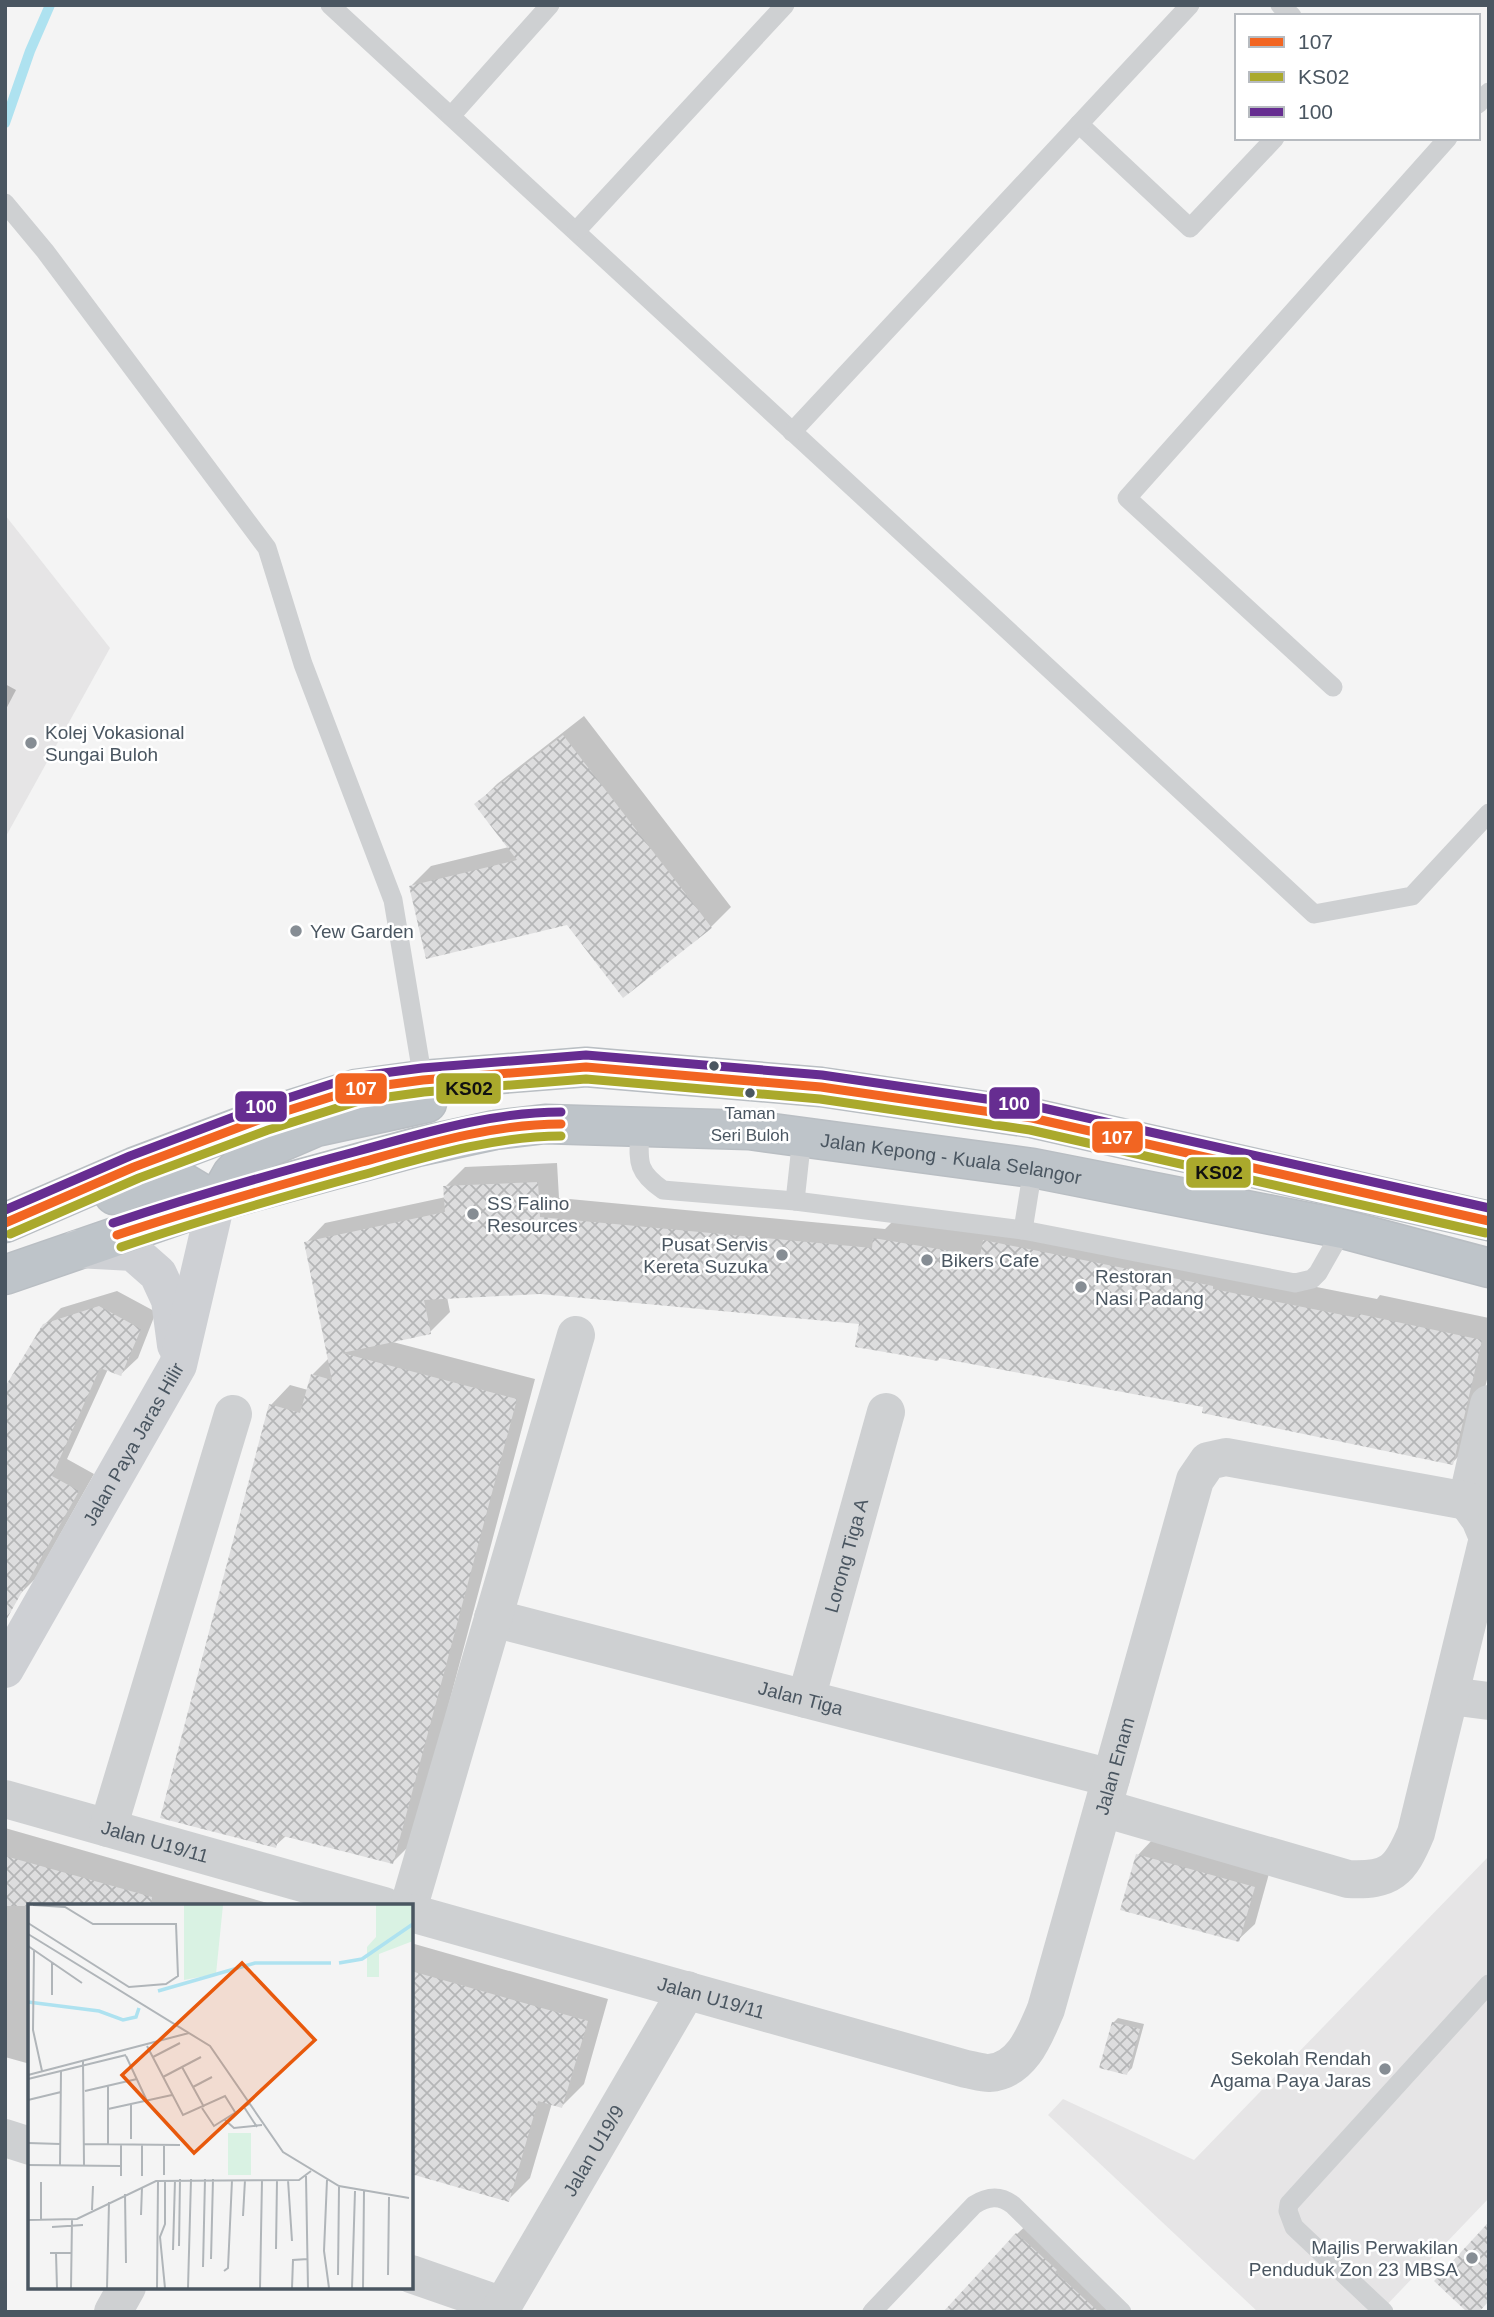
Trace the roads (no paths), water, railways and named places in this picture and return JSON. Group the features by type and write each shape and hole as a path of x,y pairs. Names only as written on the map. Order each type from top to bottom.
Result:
{"highway":[{"path":"5,1226 23,1227 146,1184 186,1184 216,1202 232,1174 251,1155 316,1128 586,1067"},
{"path":"5,1226 134,1167 264,1118 356,1089 423,1080 586,1067 821,1087 1032,1118 1489,1221"},
{"name":"Jalan Kepong - Kuala Selangor","path":"5,1275 216,1202 417,1147 495,1130 545,1124 749,1130 1033,1168 1343,1229 1489,1268"}],"street":[{"name":"Jalan Paya Jaras Hilir","path":"5,1670 178,1364 216,1202"},
{"path":"76,1249 133,1252 158,1274 170,1300 178,1364"},
{"path":"410,1904 576,1335"},
{"path":"1489,1404 1467,1501 1480,1519 1488,1538 1450,1696 1489,1701"},
{"name":"Lorong Tiga A","path":"806,1699 886,1412"},
{"path":"108,1828 233,1414"},
{"name":"Jalan Enam","path":"1012,2065 1032,2043 1046,2009 1195,1480 1208,1461 1226,1457 1467,1501"},
{"name":"Jalan Tiga","path":"494,1618 806,1699 1107,1793 1348,1879 1371,1880 1389,1875 1406,1857 1416,1833 1450,1696"},
{"name":"Jalan U19/11","path":"5,1799 377,1904"},
{"name":"Jalan U19/11","path":"413,1914 966,2069 988,2073 1012,2065"},
{"name":"Jalan U19/9","path":"501,2309 687,1990"},
{"path":"413,2275 501,2309"},
{"path":"113,2312 126,2289"}],"lane":[{"path":"330,5 577,230 1314,914 1412,896 1489,813"},
{"path":"451,116 550,5"},
{"path":"577,230 785,5"},
{"path":"792,432 1190,5"},
{"path":"1079,124 1190,228 1273,140"},
{"path":"1333,687 1127,498 1445,140"},
{"path":"7,205 46,251 267,548 303,664 393,900 423,1080"},
{"path":"640,1127 639,1162 647,1178 663,1190 795,1201 1023,1230 1295,1283 1312,1279 1318,1273 1343,1229"},
{"path":"795,1201 802,1137"},
{"path":"1023,1230 1033,1168"},
{"path":"1384,2312 1294,2227 1287,2211 1289,2204 1489,1984"},
{"path":"872,2312 974,2205 983,2199 994,2197 1004,2199 1013,2206 1122,2312"}],"waterway":[{"path":"5,123 30,51 50,5"}],"place":[{"name":"Kolej Vokasional Sungai Buloh","path":"31,743"},
{"name":"Yew Garden","path":"296,931"},
{"name":"Taman Seri Buloh","path":"750,1093"},
{"name":"SS Falino Resources","path":"473,1214"},
{"name":"Pusat Servis Kereta Suzuka","path":"782,1255"},
{"name":"Bikers Cafe","path":"927,1260"},
{"name":"Restoran Nasi Padang","path":"1081,1287"},
{"name":"Sekolah Rendah Agama Paya Jaras","path":"1385,2069"},
{"name":"Majlis Perwakilan Penduduk Zon 23 MBSA","path":"1472,2258"}]}
